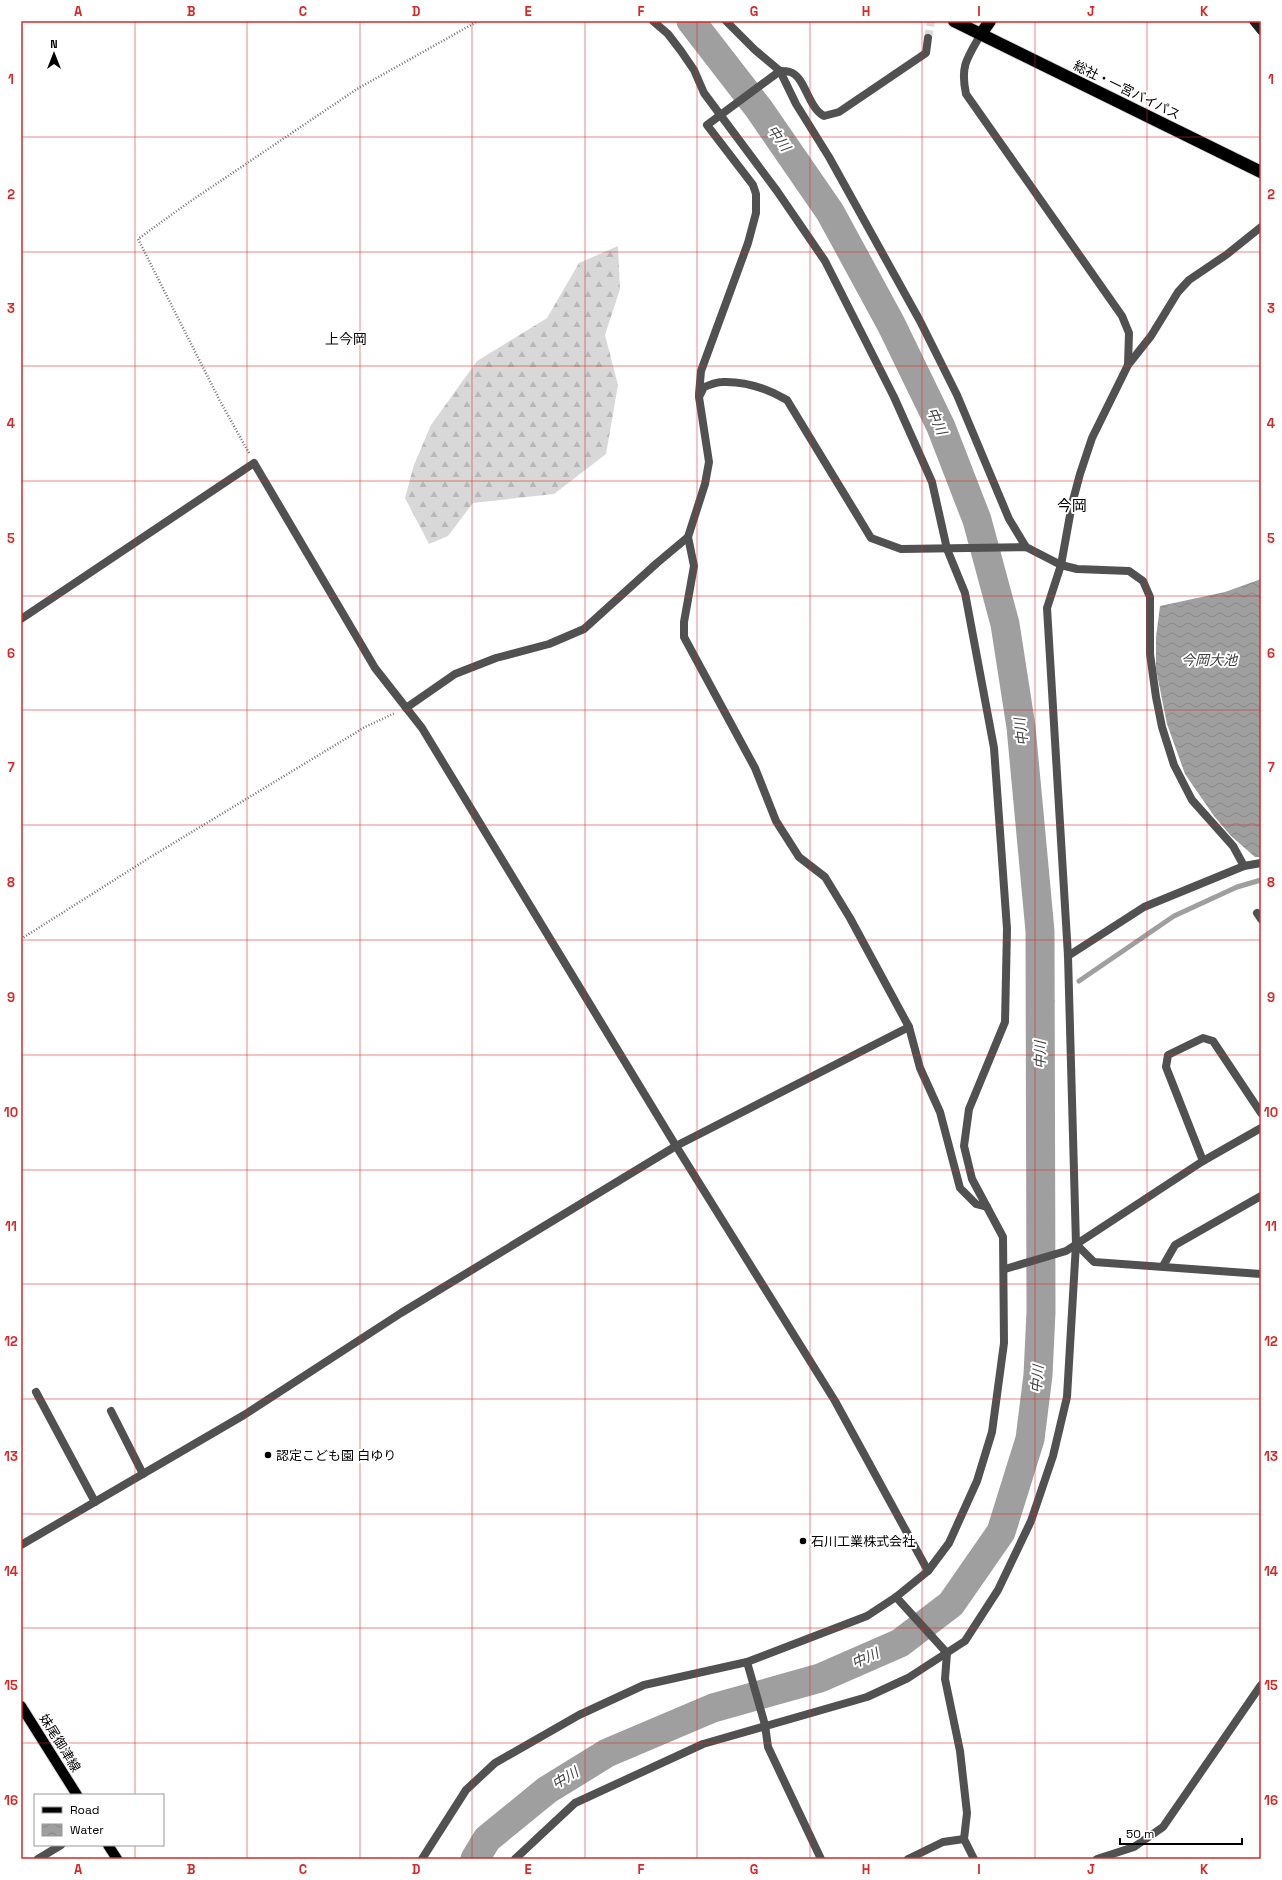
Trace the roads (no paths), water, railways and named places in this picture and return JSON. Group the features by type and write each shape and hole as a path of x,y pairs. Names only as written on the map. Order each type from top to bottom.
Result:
{"highway":[{"name":"総社・一宮バイパス","path":"954,21 1261,172"},
{"name":"総社・一宮バイパス","path":"960,21 981,34"},
{"path":"981,34 987,21"},
{"path":"981,34 990,21"}],"main road":[{"name":"妹尾御津線","path":"21,1706 76,1794"},
{"path":"109,1846 117,1859"}],"street":[{"path":"422,1859 466,1790 495,1763 579,1715 644,1685 747,1662 867,1616 896,1597 928,1570 952,1537 977,1481 992,1432 1004,1343 1005,1268 1003,1237 972,1179 964,1146 969,1109 1005,1022 1007,929 994,748 964,593 947,549 932,482 894,397 825,262 723,112 704,93 694,70 681,51 668,34 653,21"},
{"path":"726,21 776,74 829,157 920,321 957,395 1022,547"},
{"path":"1254,21 1261,31"},
{"path":"981,34 966,59 962,76 966,94 1122,316 1129,333 1128,366"},
{"path":"928,38 926,53 831,116 824,116 817,112 797,78 790,72 776,74 707,125 753,185 756,194 756,213 748,243 700,371 699,397 709,462 705,484 688,538 694,566 684,622 684,637 755,768 776,821 799,856 825,877 850,918 909,1028 920,1068 940,1112 960,1188 976,1204 987,1207"},
{"path":"515,1859 575,1804 702,1744 867,1697 908,1678 965,1642 998,1590 1030,1521 1053,1456 1066,1397 1076,1244 1068,956 1047,608 1061,565 1072,504 1085,460 1104,412 1128,366 1151,336 1178,292 1189,280 1226,255 1261,227"},
{"path":"699,397 704,387 722,382 747,384 771,390 787,400 871,538 900,549 1022,547 1061,565 1077,569 1129,570 1144,581 1150,596 1150,654 1156,697 1162,727 1174,765 1192,800 1232,846 1244,866"},
{"path":"21,619 254,463 375,668 422,728 676,1146 835,1401 928,1570"},
{"path":"406,708 455,674 496,658 550,644 584,629 657,563 688,538"},
{"path":"1068,956 1144,907 1244,866 1261,863"},
{"path":"21,1545 244,1415 401,1313 676,1146 909,1028"},
{"path":"1203,1161 1166,1067 1168,1055 1203,1038 1213,1041 1261,1113"},
{"path":"1005,1268 1066,1251 1203,1161 1261,1128"},
{"path":"1163,1266 1175,1246 1261,1196"},
{"path":"1076,1244 1094,1262 1261,1274"},
{"path":"36,1392 95,1502"},
{"path":"111,1411 143,1474"},
{"path":"896,1597 947,1653 945,1679 960,1752 967,1814 964,1840 974,1859"},
{"path":"747,1662 765,1726 768,1747 821,1859"},
{"path":"1097,1859 1134,1847 1163,1827 1261,1685"},
{"path":"908,1859 943,1842 964,1840"},
{"path":"38,1859 59,1846"}],"water":[{"name":"今岡大池","path":"1261,579 1261,857 1255,857 1231,836 1214,816 1185,774 1167,724 1156,669 1156,637 1160,606 1225,592"}],"waterway":[{"name":"中川","path":"475,1859 487,1839 547,1790 607,1753 713,1708 820,1678 900,1643 951,1604 1001,1532 1030,1439 1038,1375 1041,1312 1040,931 1021,727 1005,624 977,520 941,427 891,324 830,212 759,109 691,21"},
{"path":"1079,981 1174,916 1237,887 1261,880"},
{"path":"1040,1009 1052,1001"}],"tunnel":[{"path":"928,38 931,21"}],"place":[{"name":"認定こども園 白ゆり","path":"268,1455"},
{"name":"石川工業株式会社","path":"803,1541"}],"district":[{"name":"上今岡","path":"346,339"},
{"name":"今岡","path":"1072,505"}]}
